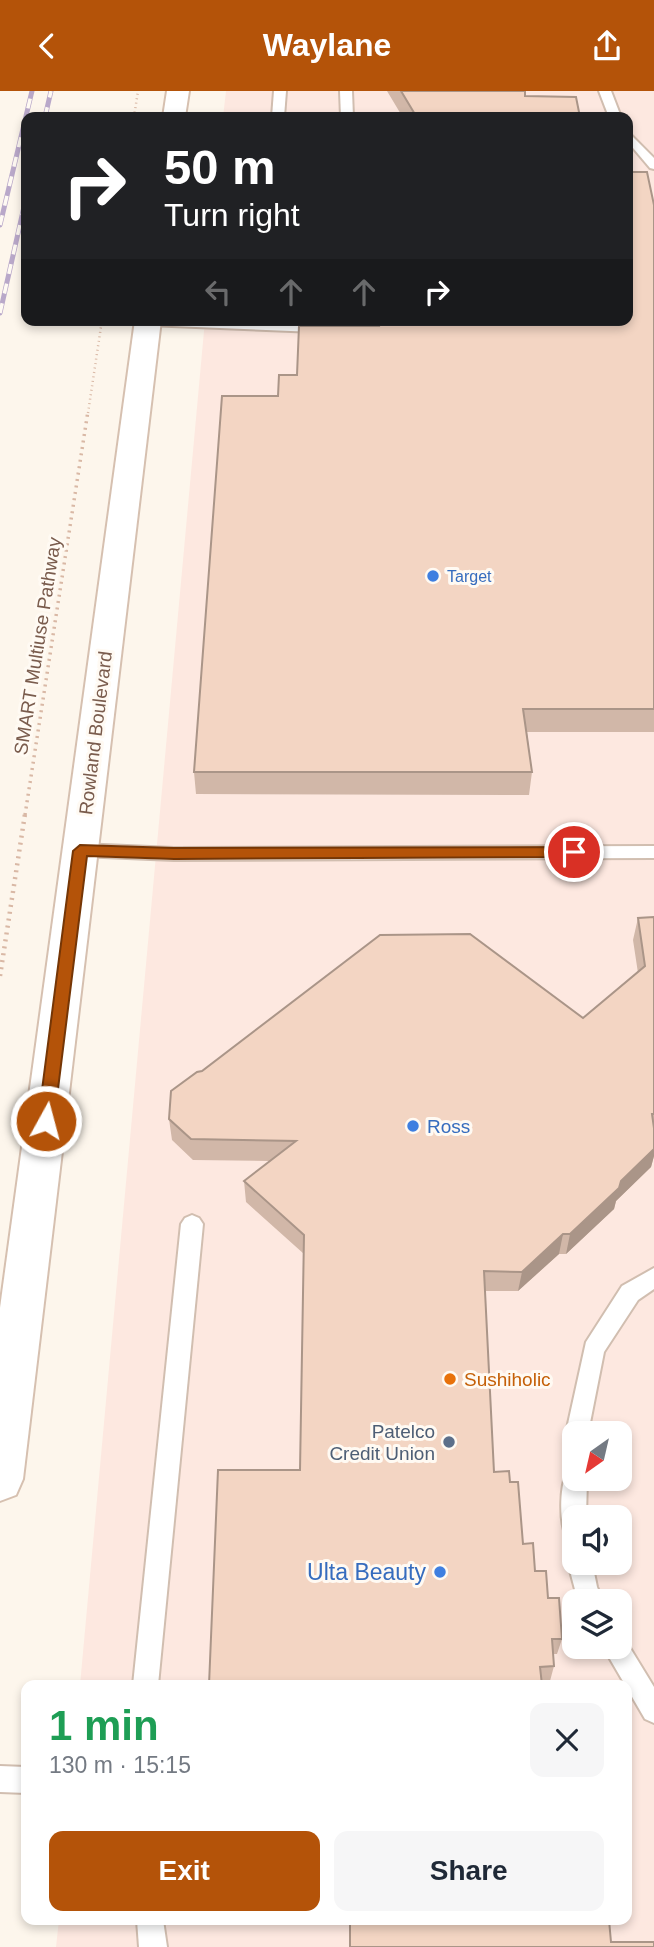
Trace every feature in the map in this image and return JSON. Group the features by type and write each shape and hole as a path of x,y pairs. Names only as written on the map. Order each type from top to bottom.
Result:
{"street":[{"path":"175,112 178,91"},
{"name":"Rowland Boulevard","path":"0,1479 147,326"}],"lane":[{"path":"278,112 280,91"},
{"path":"346,91 347,112"},
{"path":"605,91 613,112"},
{"path":"633,141 654,165"},
{"path":"296,326 340,329 340,326"},
{"path":"80,851 174,854 654,852"},
{"path":"146,1680 192,1224"},
{"path":"579,1421 594,1349 630,1293 654,1277"},
{"path":"622,1659 654,1710"},
{"path":"0,1779 21,1780"},
{"path":"151,1925 153,1947"}],"path":[{"path":"135,112 138,91"},
{"name":"SMART Multiuse Pathway","path":"0,976 101,326"}],"shaded area":[{"path":"226,91 654,91 654,1947 56,1947 58,1925 632,1925 632,1680 80,1680 204,326 633,326 633,112 224,112"}],"building":[{"path":"401,91 525,91 525,96 576,97 579,112 414,112"},
{"name":"Target","path":"633,172 647,172 654,205 654,709 523,709 532,772 194,772 222,396 278,396 279,375 297,375 299,326 633,326"},
{"path":"654,917 654,1149 621,1181 619,1188 570,1234 563,1234 522,1272 484,1271 494,1472 509,1471 510,1482 518,1482 523,1544 533,1543 535,1571 546,1571 548,1598 559,1598 562,1639 552,1639 554,1666 540,1667 541,1680 209,1680 218,1470 300,1470 304,1235 244,1181 296,1141 191,1139 169,1119 171,1091 202,1071 380,935 470,934 583,1018 645,966 638,918"},
{"path":"350,1925 609,1925 611,1942 654,1942 654,1947 350,1947"}],"railway":[{"path":"27,112 32,91"},
{"path":"46,112 51,91"},
{"path":"0,225 21,137"},
{"path":"0,313 21,220"}],"place":[{"name":"Target","path":"433,576"},
{"name":"Ross","path":"413,1126"},
{"name":"Sushiholic","path":"450,1379"},
{"name":"Patelco Credit Union","path":"449,1442"},
{"name":"Ulta Beauty","path":"440,1572"}],"route":[{"path":"46,1121 80,851 174,854 574,852"}]}
